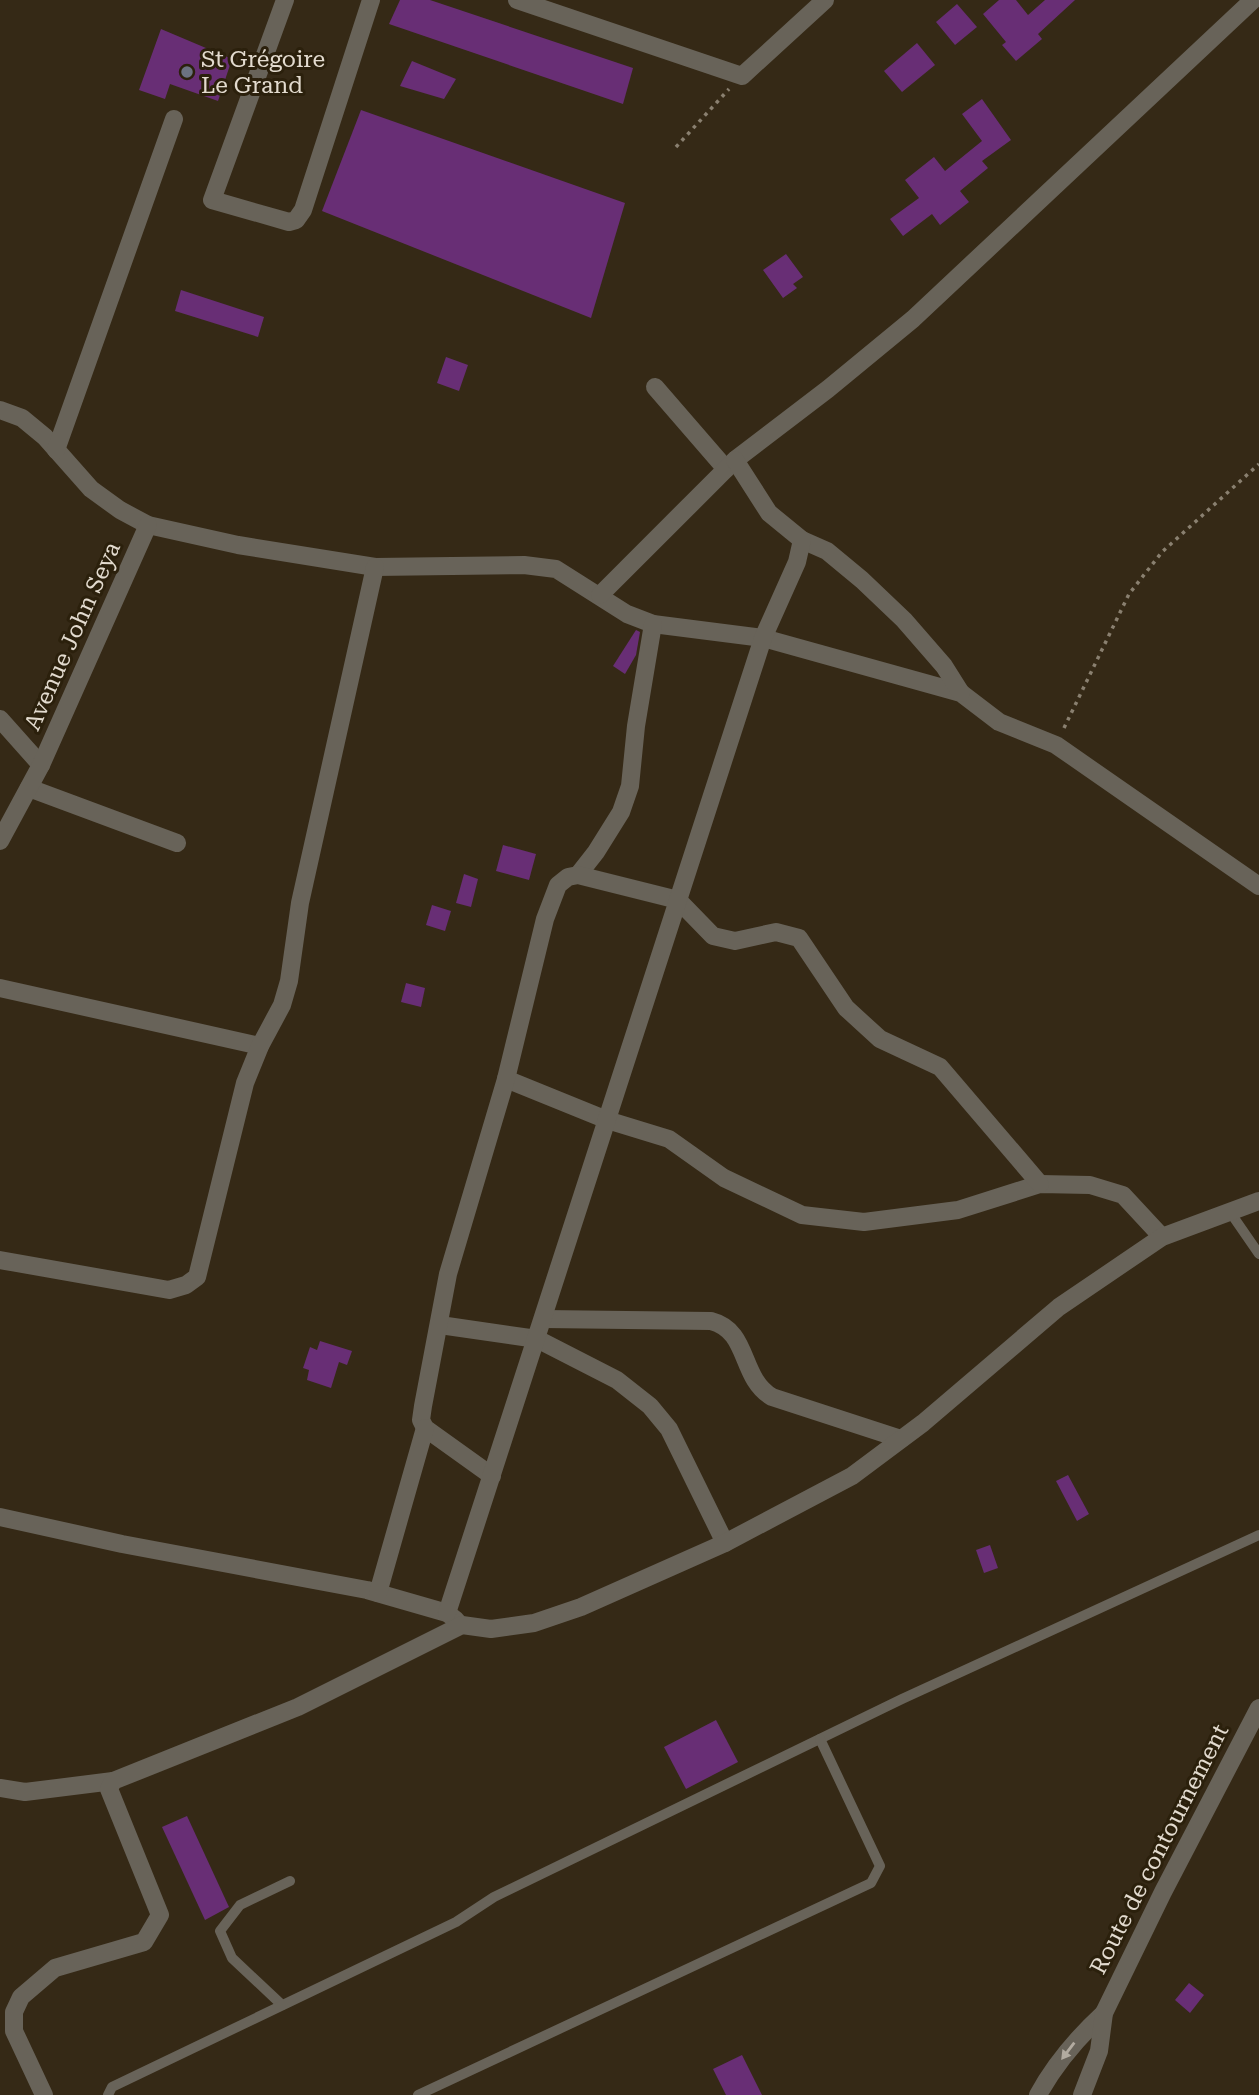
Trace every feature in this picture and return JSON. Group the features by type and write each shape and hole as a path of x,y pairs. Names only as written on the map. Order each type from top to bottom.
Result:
{"street":[{"path":"285,0 212,200 289,222 296,220 303,210 372,0"},
{"path":"517,0 742,76 825,0"},
{"path":"600,595 730,464 913,319 1253,0"},
{"path":"56,450 174,119"},
{"path":"654,387 730,464 769,513 802,540 827,551 904,620 944,666 961,693 999,722 1056,745 1259,886"},
{"path":"0,410 22,418 45,437 91,489 148,525 237,545 375,567 524,565 556,569 628,614 653,624 763,638 961,693"},
{"name":"Avenue John Seya","path":"0,841 41,765 148,525"},
{"path":"447,1613 763,638 797,562 802,540"},
{"path":"0,1260 169,1290 186,1286 197,1277 245,1083 260,1046 282,1005 289,981 300,903 375,567"},
{"path":"578,875 621,812 630,786 636,726 653,624"},
{"path":"0,719 41,765"},
{"path":"29,788 177,843"},
{"path":"492,1476 425,1428 421,1420 448,1275 506,1079 545,919 558,885 568,877 578,875 678,900 713,936 735,941 776,932 799,938 846,1008 880,1040 940,1067 1040,1184"},
{"path":"0,988 260,1046"},
{"path":"506,1079 607,1120 669,1139 724,1178 802,1215 864,1222 958,1210 1040,1184 1090,1185 1123,1195 1162,1237"},
{"path":"0,1517 122,1544 379,1593 447,1613 462,1625 491,1629 534,1623 581,1607 725,1543 852,1476 901,1439 1059,1307 1162,1237 1259,1201"},
{"path":"543,1319 711,1321 724,1324 733,1333 759,1389 772,1397 901,1439"},
{"path":"440,1325 537,1339 617,1380 650,1406 669,1430 725,1543"},
{"path":"379,1593 425,1428"},
{"path":"0,1788 25,1792 113,1781 298,1707 462,1625"},
{"name":"Route de contournement","path":"1082,2095 1099,2051 1104,2013 1163,1892 1259,1708"},
{"path":"44,2095 14,2031 14,2012 21,1997 55,1968 144,1942 160,1914 109,1789 113,1781"},
{"name":"Route de contournement","path":"1038,2095 1082,2033 1104,2013"}],"lane":[{"path":"1230,1212 1259,1254"},
{"path":"108,2095 112,2087 456,1922 494,1897 916,1692 1259,1535"},
{"path":"418,2095 871,1883 880,1866 820,1739"},
{"path":"282,2005 232,1958 220,1931 240,1905 290,1881"}],"path":[{"path":"676,147 742,76"},
{"path":"1056,745 1129,594 1163,552 1259,464"}],"building":[{"path":"400,0 430,0 633,68 623,104 389,24"},
{"path":"999,0 1016,0 1028,15 1045,0 1075,0 1038,34 1042,39 1016,61 1002,45 1006,42 983,14"},
{"path":"957,4 977,27 955,45 936,22"},
{"name":"St Grégoire Le Grand","path":"161,29 232,59 218,101 170,84 165,99 139,90"},
{"path":"917,43 935,65 902,92 884,71"},
{"path":"412,61 456,79 444,99 400,86"},
{"path":"982,99 1011,140 982,161 988,168 960,191 969,202 940,225 932,214 903,236 890,219 919,198 905,180 934,157 945,171 982,141 962,114"},
{"path":"361,110 625,203 591,318 322,211"},
{"path":"786,254 803,277 793,284 797,288 783,298 763,270"},
{"path":"181,290 264,317 258,337 175,311"},
{"path":"446,357 468,365 459,391 437,383"},
{"path":"636,630 640,632 636,655 625,674 613,666"},
{"path":"503,845 536,854 529,880 496,871"},
{"path":"464,874 478,879 471,907 456,903"},
{"path":"432,905 451,911 445,931 426,925"},
{"path":"406,983 425,988 421,1007 401,1002"},
{"path":"320,1341 352,1351 347,1365 339,1362 331,1388 307,1380 309,1370 303,1368 310,1347 317,1350"},
{"path":"1068,1475 1089,1514 1077,1521 1056,1481"},
{"path":"990,1545 998,1568 984,1573 976,1550"},
{"path":"716,1720 738,1762 686,1789 664,1747"},
{"path":"187,1816 229,1907 205,1920 162,1827"},
{"path":"1189,1983 1204,1995 1190,2013 1175,2000"},
{"path":"742,2055 762,2095 726,2095 713,2069"}],"place":[{"name":"St Grégoire Le Grand","path":"187,72"}]}
